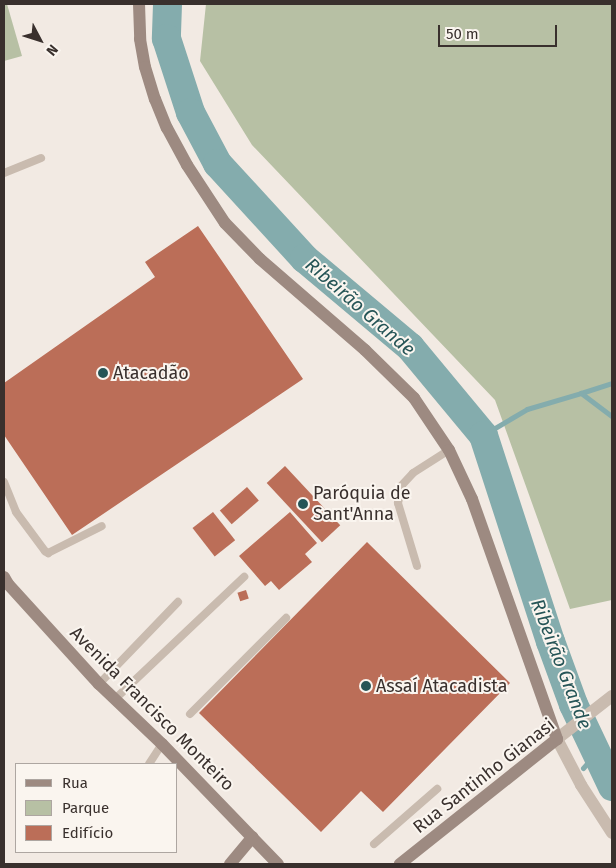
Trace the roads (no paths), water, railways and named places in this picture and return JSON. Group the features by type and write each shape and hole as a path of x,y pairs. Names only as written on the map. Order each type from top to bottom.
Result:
{"street":[{"path":"139,4 140,39 145,67 155,99 167,128 187,165 225,223 260,259 366,350 414,398 449,450 472,499 581,785 612,833"},
{"name":"Avenida Francisco Monteiro","path":"4,577 8,584 99,684 162,744 278,864"},
{"name":"Rua Santinho Gianasi","path":"400,864 612,696"},
{"path":"230,864 253,837"}],"lane":[{"path":"4,173 40,158"},
{"path":"417,566 398,503 402,485 413,473 449,450"},
{"path":"4,482 16,512 44,551 48,553 102,526"},
{"path":"115,700 244,577"},
{"path":"99,684 178,602"},
{"path":"190,714 286,618"},
{"path":"150,763 162,744"},
{"path":"374,844 437,789"}],"waterway":[{"name":"Ribeirão Grande","path":"167,4 166,38 190,112 217,163 304,258 410,347 483,435 550,641 573,704 612,786"},
{"path":"581,393 612,383"},
{"path":"483,435 527,409 581,393 612,416"},
{"path":"583,768 597,752"}],"place":[{"name":"Atacadão","path":"103,373"},
{"name":"Paróquia de Sant'Anna","path":"303,504"},
{"name":"Assaí Atacadista","path":"366,686"}]}
